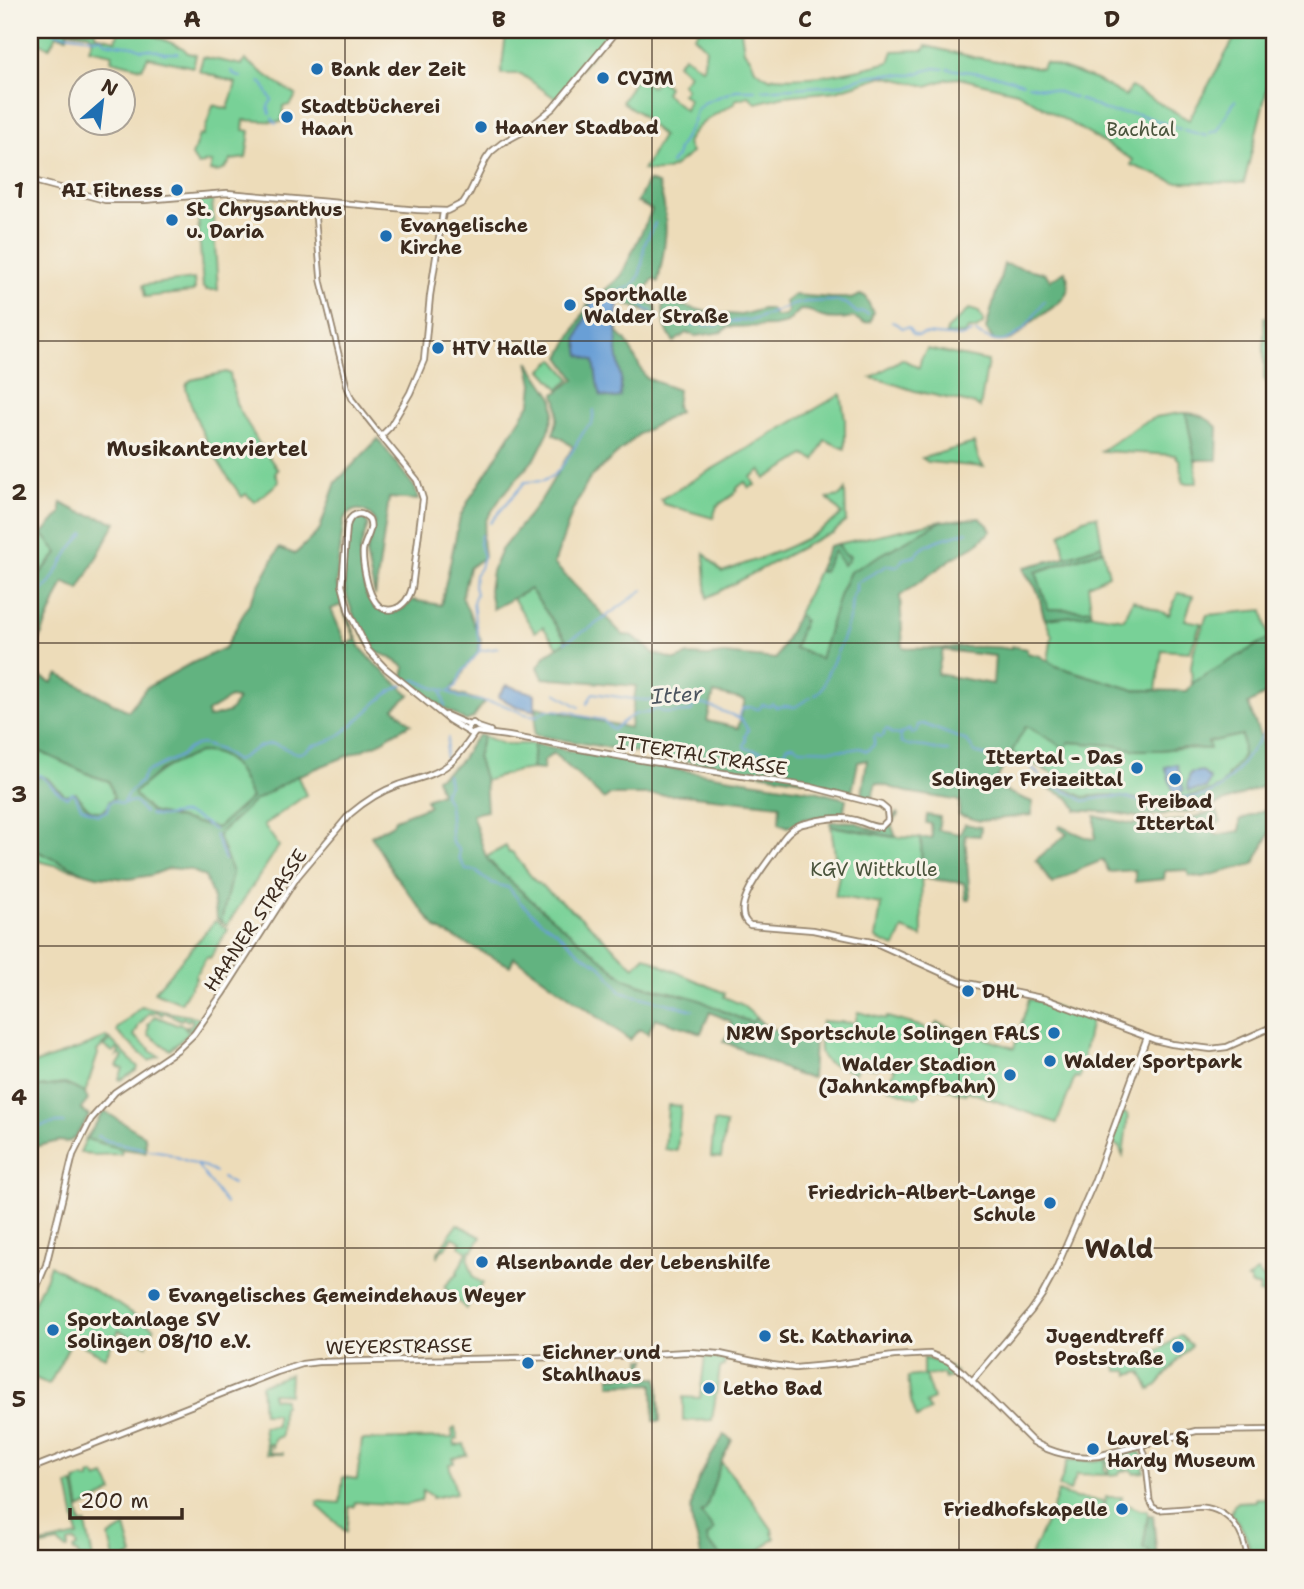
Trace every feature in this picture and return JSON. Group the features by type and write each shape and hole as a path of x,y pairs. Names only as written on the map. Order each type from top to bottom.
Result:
{"main road":[{"path":"30,180 96,199 129,201 227,193 443,212 463,203 494,149 524,132 561,99 618,30"},
{"path":"381,436 390,427 410,393 424,360 430,296 443,212"},
{"name":"ITTERTALSTRASSE","path":"381,436 416,480 423,499 410,594 407,601 396,608 382,606 372,597 363,552 371,524 368,517 362,514 352,516 348,523 342,585 349,612 368,650 402,682 439,711 472,730 811,787 881,805 887,810 888,820 881,827 875,828 853,819 838,819 808,822 788,833 748,890 743,911 746,923 813,930 876,943 962,982 1046,999 1147,1037"},
{"name":"HAANER STRASSE","path":"30,1303 46,1265 72,1158 92,1119 108,1099 177,1050 194,1034 296,877 350,814 388,789 439,771 460,753 472,730"},
{"path":"972,1381 1031,1311 1058,1265 1094,1182 1147,1037 1183,1046 1219,1049 1274,1026"},
{"name":"WEYERSTRASSE","path":"30,1469 302,1364 688,1352 720,1354 787,1368 925,1353 948,1361 972,1381 1028,1439 1068,1455 1092,1457 1196,1431 1274,1430"}],"street":[{"path":"314,201 321,281 347,387 350,396 381,436"},
{"path":"1142,1445 1153,1507 1159,1510 1208,1507 1227,1517 1241,1534 1247,1559"}],"green space":[{"path":"30,30 95,30 95,35 116,40 119,30 137,30 196,55 193,67 148,57 142,68 111,60 112,54 89,49 93,37 89,34 68,31 67,37 57,35 49,48 30,36"},
{"path":"547,30 612,30 556,99 521,74 501,74 506,34 541,38"},
{"name":"Bachtal","path":"699,30 741,30 744,51 755,69 771,79 817,76 860,69 889,62 893,51 924,50 926,46 1041,68 1045,62 1096,80 1125,96 1131,87 1189,120 1239,30 1257,30 1274,37 1274,86 1268,85 1244,183 1175,182 1131,165 1133,160 1017,92 959,78 927,86 883,76 836,91 784,96 756,103 749,96 735,100 735,103 696,129 687,143 691,153 679,163 665,171 643,170 662,136 639,113 622,102 637,76 651,87 659,79 668,87 665,93 685,110 689,99 682,94 686,89 682,84 689,74 677,64 684,56 703,69 706,48 694,36"},
{"path":"203,57 242,65 245,60 296,95 293,102 283,106 282,122 244,120 243,130 250,131 246,158 231,160 225,168 217,172 210,171 212,163 198,165 192,156 199,135 203,136 213,105 228,109 236,83 199,71"},
{"path":"648,181 658,184 666,233 658,282 653,279 640,299 656,306 657,318 624,303 623,299 613,293 604,291 621,276 652,210 637,202"},
{"path":"212,198 218,290 206,290 203,288 197,205 199,200"},
{"path":"1004,264 1045,273 1050,280 1065,271 1068,289 1060,302 1016,337 1007,341 994,341 986,329"},
{"path":"194,279 195,289 192,292 145,297 143,285"},
{"path":"607,294 618,304 618,333 626,341 646,378 678,390 676,407 679,412 639,434 590,478 573,510 554,564 623,635 633,636 655,654 676,660 688,655 724,654 776,659 798,614 804,621 794,649 820,659 840,593 850,572 942,521 980,518 991,531 977,544 900,596 903,648 1011,649 1011,646 1027,649 1027,653 1040,656 1056,666 1134,690 1187,691 1194,682 1274,637 1274,690 1248,704 1274,773 1274,782 1203,810 1138,817 1076,810 1069,798 1045,787 1048,782 1083,797 1107,795 1145,800 1173,799 1209,792 1220,787 1243,756 1242,735 1208,742 1210,749 1137,750 1069,742 1065,748 1026,726 993,786 1032,802 1032,815 980,821 959,815 960,801 907,792 876,783 872,798 862,795 867,760 858,762 852,792 809,781 534,735 537,707 630,728 636,686 543,678 538,667 546,655 567,641 530,589 493,609 489,590 492,571 501,550 541,500 573,447 553,434 558,414 555,394 575,379 560,357 592,297","holes":["943,650 995,656 993,684 937,674","714,693 745,700 738,728 707,721"]},
{"path":"794,295 851,299 865,296 873,312 870,322 864,323 853,317 830,319 800,310 787,323 774,326 728,327 722,332 696,336 686,333 674,342 664,319 663,304 671,303 712,313 741,315 770,309 775,316 785,316 788,311 785,302"},
{"path":"969,309 979,312 983,324 976,329 968,329 965,334 946,335 947,330"},
{"path":"1264,317 1274,317 1274,386 1270,386 1264,379"},
{"path":"927,349 988,361 980,408 974,404 871,378 902,359 919,368"},
{"path":"554,359 571,379 559,389 542,370"},
{"path":"528,361 553,398 554,411 549,431 536,457 502,496 486,520 482,538 484,557 469,568 462,597 481,640 477,654 451,690 484,702 473,718 466,721 433,701 403,676 405,667 377,653 367,642 347,596 344,578 349,536 356,518 362,517 368,525 360,553 363,579 370,601 380,610 397,611 412,600 441,605 460,517 531,402 533,384"},
{"path":"226,372 230,374 236,404 278,470 275,473 279,482 255,502 246,494 242,497 216,458 196,418 186,388 191,380"},
{"path":"841,394 845,419 845,449 825,440 815,460 804,455 765,479 761,470 751,477 755,485 749,488 745,482 738,487 733,495 717,506 713,518 663,504 661,499"},
{"path":"1186,413 1197,483 1183,483 1180,461 1175,455 1101,451 1141,424 1156,417"},
{"path":"1186,413 1204,417 1218,428 1217,460 1195,460"},
{"path":"378,439 415,488 418,500 389,498 375,596 366,554 375,522 365,511 356,510 344,519 337,585 361,648 410,695 394,708 411,724 380,743 297,776 254,801 218,835 232,873 221,922 217,919 205,877 191,870 170,868 129,879 97,876 30,848 30,779 43,776 65,795 76,793 88,808 94,811 105,811 109,801 114,798 109,781 30,747 30,671 52,683 58,674 128,711 146,688 225,648 279,548 295,554 319,531 336,482","holes":["341,605 356,640 346,644 331,609","230,698 237,701 229,712 208,718 207,712","199,752 210,752 233,764 251,798 217,828 151,812 135,792 160,770"]},
{"path":"974,443 984,467 928,462 922,458"},
{"path":"845,490 846,521 833,533 707,598 704,553 722,572 785,549 815,534 842,514 827,498 840,496"},
{"path":"61,503 79,512 116,522 79,590 64,582 30,656 30,585 58,553 42,534 61,513"},
{"path":"1097,516 1102,545 1065,557 1061,535 1078,522"},
{"path":"30,518 58,553 30,585"},
{"path":"942,521 850,572 840,593 820,659 794,649 804,621 798,614 818,571 823,572 834,550 844,554 838,544"},
{"path":"838,544 844,554 850,556 848,561 843,565 834,551 823,572 818,571 829,546"},
{"path":"1102,545 1103,550 1036,572 1048,609 1091,609 1092,614 1045,619 1039,594 1025,573 1025,567"},
{"path":"1103,550 1109,575 1088,585 1091,609 1048,609 1036,572"},
{"path":"530,589 567,642 558,647 543,627 535,632 513,598"},
{"path":"1178,593 1193,596 1185,620 1201,623 1190,652 1162,650 1156,690 1134,690 1056,666 1048,661 1052,636 1045,619 1092,614 1124,619 1133,600 1169,615"},
{"path":"1263,610 1269,638 1192,684 1194,650 1207,615"},
{"name":"Ittertal - Das Solinger Freizeittal","path":"1025,726 1069,742 1138,750 1209,749 1208,742 1242,734 1243,754 1240,762 1220,787 1209,792 1173,799 1145,800 1107,795 1083,797 1060,788 1064,780 1011,752"},
{"path":"479,735 483,736 477,757 485,781 487,811 472,814 486,857 492,865 624,978 697,999 746,1020 753,1022 756,1017 766,1027 814,1041 812,1078 797,1075 723,1041 733,1027 730,1021 710,1012 701,1033 655,1018 648,1034 639,1029 630,1040 514,957 510,966 437,929 394,874 371,836 393,824 395,819 429,806 426,799 441,793 436,778 458,763"},
{"path":"483,736 503,744 534,744 532,769 485,781 477,757"},
{"path":"534,744 815,791 846,799 843,814 803,819 788,827 779,823 780,805 684,795 609,795 604,799 553,753 544,761 543,770 532,769"},
{"path":"30,747 109,781 114,798 106,809 95,812 86,808 76,793 65,795 47,778 38,776 30,779"},
{"path":"209,751 225,758 236,768 251,798 217,828 151,812 134,795 169,766 188,756"},
{"path":"297,775 306,795 264,825 279,846 227,925 221,922 232,873 217,835 254,801"},
{"path":"1273,806 1274,825 1254,864 1203,877 1189,876 1187,870 1165,871 1164,879 1135,882 1135,870 1109,872 1103,860 1052,884 1036,860 1067,834 1058,828 1060,826 1095,839 1095,816 1132,824 1183,820 1217,811 1221,822 1213,826 1216,835 1240,831 1240,820"},
{"path":"897,813 891,824 896,837 831,826 830,822 854,822 879,831 886,827"},
{"path":"927,815 940,817 938,830 960,834 965,824 981,827 980,836 965,835 970,900 966,900 964,883 922,878 921,838 932,838 931,824 926,823"},
{"name":"KGV Wittkulle","path":"831,826 892,837 921,838 922,937 903,929 895,947 876,939 881,904 835,896 840,870 837,870"},
{"path":"506,846 509,853 512,852 534,880 583,919 634,967 645,956 725,993 724,997 741,1004 756,1017 753,1023 688,997 624,978 540,908 486,857"},
{"path":"30,848 83,872 30,859"},
{"path":"215,921 228,929 210,958 207,957 181,1003 154,992"},
{"name":"Walder Sportpark","path":"1029,999 1091,1020 1079,1078 1075,1077 1057,1123 965,1090 966,1094 933,1086 916,1098 888,1088 895,1068 882,1065 876,1069 858,1066 855,1073 833,1065 822,1058 820,1052 822,1021 855,1023 858,1012 924,1027 929,1036 938,1037 933,1028 937,1023 1014,1048"},
{"path":"141,1007 200,1018 191,1031 186,1026 190,1026 193,1021 190,1019 181,1020 164,1012 162,1015 156,1011 149,1013 134,1036 159,1056 149,1061 117,1032"},
{"path":"155,1016 177,1025 179,1023 189,1033 170,1050 149,1035 148,1025"},
{"path":"106,1037 109,1039 97,1051 85,1093 65,1084 30,1088 30,1065"},
{"path":"111,1040 138,1067 121,1080 119,1079 123,1069 117,1066 123,1057 117,1056 119,1052 116,1049 113,1052 104,1046"},
{"path":"65,1084 85,1093 88,1100 81,1109 89,1116 70,1141 30,1148 30,1088"},
{"path":"668,1105 681,1106 677,1151 665,1149"},
{"path":"104,1111 145,1136 146,1151 122,1149 86,1139"},
{"path":"1122,1112 1128,1115 1123,1156 1119,1147 1112,1143"},
{"path":"714,1122 726,1124 721,1158 711,1157"},
{"path":"86,1139 122,1149 121,1154 92,1155 80,1152"},
{"path":"457,1224 481,1237 473,1250 470,1250 468,1260 474,1278 483,1283 466,1309 444,1287 458,1273 467,1252 459,1246 461,1242 453,1237 438,1256"},
{"name":"Sportanlage SV Solingen 08/10 e.V.","path":"50,1265 154,1328 147,1345 119,1330 105,1357 72,1340 50,1383 30,1376 30,1311"},
{"path":"1270,1266 1274,1266 1274,1306 1268,1305 1270,1296 1259,1293 1260,1287 1251,1285 1247,1279 1257,1272 1265,1280 1268,1278"},
{"path":"1180,1335 1191,1345 1150,1390 1141,1372 1129,1375 1128,1371 1117,1371 1116,1358 1150,1354"},
{"name":"Letho Bad","path":"705,1356 725,1361 720,1368 712,1420 683,1421 683,1397 700,1398"},
{"path":"923,1358 942,1363 956,1372 950,1373 950,1377 945,1379 943,1374 925,1375 933,1399 926,1403 930,1411 917,1418 911,1401 908,1377 923,1375"},
{"path":"641,1359 646,1359 644,1378 658,1378 660,1421 654,1421 653,1384 610,1385 610,1377 641,1375"},
{"path":"290,1374 289,1394 272,1393 272,1398 284,1399 284,1406 281,1436 274,1439 272,1447 268,1444 270,1453 283,1454 267,1454 263,1427 276,1426 276,1414 263,1414 261,1385"},
{"path":"455,1428 458,1439 454,1440 455,1446 464,1444 467,1455 453,1458 454,1463 449,1464 456,1493 432,1498 423,1490 421,1501 407,1505 355,1502 354,1507 349,1507 346,1532 318,1506 317,1501 340,1503 343,1477 357,1479 362,1440 451,1438"},
{"path":"724,1435 732,1440 721,1462 706,1509 701,1513 714,1530 707,1537 708,1543 725,1559 701,1559 692,1522 693,1498 700,1476"},
{"path":"1140,1452 1144,1472 1120,1471 1119,1474 1109,1475 1107,1459"},
{"path":"1106,1459 1104,1471 1107,1475 1077,1474 1070,1491 1059,1487 1068,1460"},
{"path":"1270,1461 1274,1461 1274,1556 1250,1559 1245,1535 1231,1514 1237,1502 1256,1501 1256,1498 1268,1499"},
{"path":"721,1462 774,1532 772,1533 775,1538 750,1559 725,1559 707,1543 701,1513 706,1508"},
{"path":"94,1474 97,1479 105,1476 113,1492 80,1509 75,1481 89,1479 89,1476"},
{"path":"74,1484 81,1525 86,1524 93,1559 79,1559 73,1549 77,1547 75,1541 68,1543 68,1549 58,1543 41,1546 78,1536 68,1485"},
{"path":"1058,1492 1075,1498 1103,1501 1103,1507 1106,1497 1122,1497 1121,1502 1147,1510 1143,1548 1149,1550 1148,1559 1029,1559"},
{"path":"1148,1515 1153,1515 1157,1559 1148,1559 1149,1550 1143,1549"},
{"path":"125,1527 133,1556 114,1559 109,1537"}],"water":[{"path":"608,296 618,304 617,345 621,385 620,397 615,398 601,396 594,361 580,355 577,339 593,299"},
{"path":"506,685 535,694 535,711 498,697"},
{"name":"Freibad Ittertal","path":"1177,764 1184,791 1174,794 1165,767"},
{"path":"1202,771 1210,779 1206,789 1188,791 1190,773"}],"waterway":[{"path":"51,30 101,38 106,42 142,50 178,53"},
{"path":"762,90 839,85 867,76 911,75 935,68 944,69"},
{"path":"948,69 995,75 1023,83"},
{"path":"231,71 241,77"},
{"path":"260,82 267,92"},
{"path":"1028,85 1075,98"},
{"path":"671,164 696,111 703,103 736,90 755,90"},
{"path":"268,94 272,100 268,106 270,114"},
{"path":"1079,99 1109,112 1138,114 1180,129"},
{"path":"1224,118 1235,101"},
{"path":"272,118 276,123"},
{"path":"1210,133 1218,130 1223,120"},
{"path":"1184,130 1207,136"},
{"path":"617,292 636,281 642,267 645,245 655,223"},
{"path":"617,292 629,295"},
{"path":"668,314 694,326 699,323 717,326 724,322 753,320 806,302 836,301 847,304 857,313 868,314"},
{"path":"976,333 992,340 1008,340 1022,330 1044,301"},
{"path":"641,304 652,311"},
{"path":"892,322 902,328 908,327 918,336 924,334 960,337 972,333"},
{"path":"490,523 525,482 543,481 557,472 587,427 592,424 594,410"},
{"path":"815,695 823,687 843,638 856,583 888,565 898,566 903,559 915,556 931,543 967,532"},
{"path":"30,615 41,592 84,533"},
{"path":"449,692 456,686 480,646 473,602 476,594 475,575 483,556 479,544 481,535"},
{"path":"565,642 590,628 643,590"},
{"path":"479,651 499,648"},
{"name":"Itter","path":"408,683 416,680 461,698 501,704 525,714 537,716 546,710 573,712 603,720 613,730 633,715 649,713 654,709 667,713 691,712 694,704 706,705 742,720 748,730 745,748 774,754 786,751 787,746 793,745 800,749 860,748 867,751 874,745 874,737 881,737 887,729 892,734 899,735 910,729 912,734 918,725 923,724 967,741 975,753 1004,760 1018,759 1030,766 1042,782 1084,801 1114,797 1144,803 1207,795 1220,788 1236,772 1274,719"},
{"name":"Itter","path":"30,783 34,783 39,775 63,795 67,797 75,794 81,807 98,815 108,810 111,802 122,804 146,772 182,755 196,745 202,744 220,750 236,761 256,748 269,744 296,753 302,752 345,731 383,698 403,685"},
{"path":"441,691 445,706"},
{"path":"556,693 579,707"},
{"path":"587,704 593,693 693,704"},
{"path":"739,717 742,709 749,707 759,709 762,705 772,704 776,707 795,707 811,697"},
{"path":"900,734 901,742 907,745 948,751"},
{"path":"445,758 448,738"},
{"path":"447,774 449,785 444,794 449,804 452,843 459,850 459,858 466,870 477,871 492,883 509,888 541,921 581,954 601,966 620,991 693,1010"},
{"path":"124,803 134,801 145,813"},
{"path":"149,814 188,815 214,830"},
{"path":"215,835 225,860"},
{"path":"30,1129 64,1123"},
{"path":"97,1136 146,1149"},
{"path":"149,1150 164,1152 197,1165 226,1204"},
{"path":"198,1165 215,1173"},
{"path":"222,1178 233,1184"}],"place":[{"name":"Bank der Zeit","path":"317,69"},
{"name":"CVJM","path":"603,78"},
{"name":"Stadtbücherei Haan","path":"287,117"},
{"name":"Haaner Stadbad","path":"481,127"},
{"name":"AI Fitness","path":"177,190"},
{"name":"St. Chrysanthus u. Daria","path":"172,220"},
{"name":"Evangelische Kirche","path":"386,236"},
{"name":"Sporthalle Walder Straße","path":"570,305"},
{"name":"HTV Halle","path":"438,348"},
{"name":"Ittertal - Das Solinger Freizeittal","path":"1137,768"},
{"name":"Freibad Ittertal","path":"1175,779"},
{"name":"DHL","path":"968,991"},
{"name":"NRW Sportschule Solingen FALS","path":"1054,1033"},
{"name":"Walder Sportpark","path":"1050,1061"},
{"name":"Walder Stadion (Jahnkampfbahn)","path":"1010,1075"},
{"name":"Friedrich-Albert-Lange Schule","path":"1050,1203"},
{"name":"Alsenbande der Lebenshilfe","path":"482,1262"},
{"name":"Evangelisches Gemeindehaus Weyer","path":"154,1295"},
{"name":"Sportanlage SV Solingen 08/10 e.V.","path":"53,1330"},
{"name":"St. Katharina","path":"765,1336"},
{"name":"Jugendtreff Poststraße","path":"1178,1347"},
{"name":"Eichner und Stahlhaus","path":"528,1363"},
{"name":"Letho Bad","path":"709,1388"},
{"name":"Laurel & Hardy Museum","path":"1093,1449"},
{"name":"Friedhofskapelle","path":"1122,1509"}],"district":[{"name":"Musikantenviertel","path":"207,449"},
{"name":"Wald","path":"1119,1249"}]}
